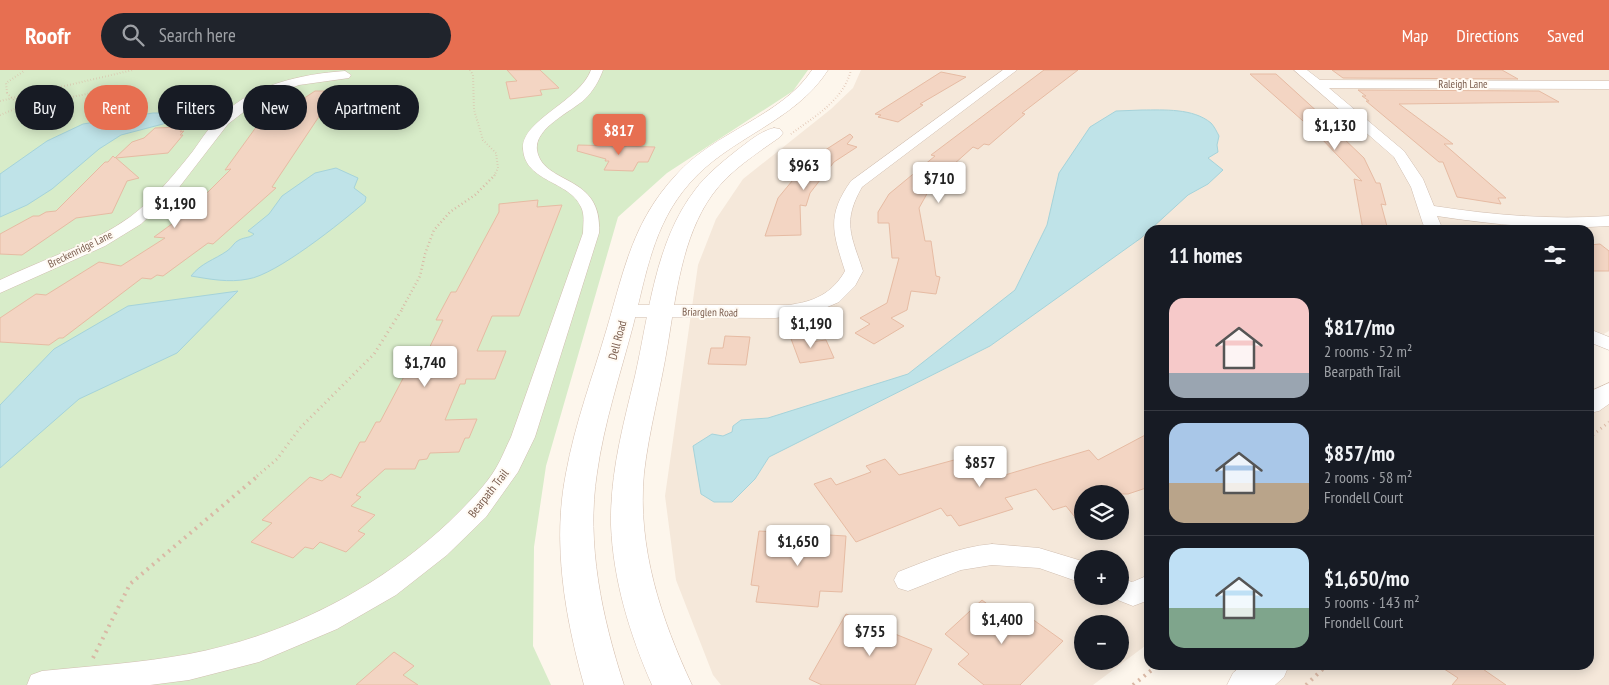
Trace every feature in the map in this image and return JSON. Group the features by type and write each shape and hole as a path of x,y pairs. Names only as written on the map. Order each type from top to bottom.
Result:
{"main road":[{"name":"Dell Road","path":"604,685 584,608 577,520 580,480 588,442 647,233 671,193 690,172 714,150 795,99 808,88 820,70"},
{"path":"672,685 661,664 638,586 627,506 634,444 662,310 682,231 702,194 731,164 816,102 830,86 838,70"},
{"path":"1594,401 1609,392"},
{"path":"1247,685 1264,670"}],"street":[{"name":"Bearpath Trail","path":"42,685 189,667 259,649 327,620 386,586 438,548 477,510 506,472 522,437 591,233 592,217 587,202 576,190 543,171 534,160 530,149 533,138 540,127 585,92 594,79 597,70"},
{"name":"Briarglen Road","path":"625,310 765,312 799,310 822,304 839,294 849,283 854,271 842,238 840,218 846,200 856,184 1011,70"},
{"path":"1300,70 1400,154 1414,174 1432,225"},
{"path":"1574,71 1607,86"},
{"name":"Breckenridge Lane","path":"0,287 80,252 133,221 165,193 223,121 241,106 287,85 322,76 345,74"},
{"name":"Raleigh Lane","path":"1317,84 1607,86"},
{"path":"1427,210 1534,224 1609,221"},
{"path":"1594,337 1609,344"},
{"path":"908,580 963,558 1012,553 1063,563 1074,568"},
{"path":"1129,592 1133,594 1144,588"}],"path":[{"path":"0,101 133,70"},
{"path":"82,680 114,612 130,584 148,566 201,525 277,460 300,428 374,354 394,325 420,276 424,254 434,230 450,212 475,195 496,174 498,168 496,153 483,140 474,110 473,75 470,70"},
{"path":"789,135 838,96 850,76 851,70"},
{"path":"0,82 7,81 24,71"},
{"path":"7,81 5,85 7,92 15,101"},
{"path":"0,115 15,109"},
{"path":"1594,434 1609,422"},
{"path":"1133,685 1152,670"},
{"path":"1306,685 1322,670"}],"shaded area":[{"path":"861,70 1609,70 1609,331 1594,339 1594,225 1144,225 1144,647 1129,658 1129,615 1074,615 1074,670 1113,670 1093,685 721,685 713,675 676,580 665,496 698,265 716,219 743,179 831,109 853,88"},
{"path":"1609,392 1609,685 1235,685 1254,670 1594,670 1594,401"}],"green space":[{"path":"0,70 808,70 793,91 667,173 618,217 546,466 534,547 533,646 551,685 0,685"}],"water":[{"path":"1169,110 1187,112 1204,118 1211,123 1219,136 1218,152 1208,158 1223,170 1208,184 1188,195 1155,225 1144,225 1144,235 1141,238 990,346 769,457 755,479 732,502 714,502 701,494 693,446 712,434 723,436 732,432 733,426 741,420 768,418 908,374 1015,290 1047,225 1059,173 1090,127 1116,111"},
{"path":"158,113 158,125 148,128 148,114"},
{"path":"83,124 84,130 140,130 121,135 99,149 52,189 27,205 0,217 0,174 47,141 74,130"},
{"path":"336,168 358,178 354,188 366,197 365,202 325,234 275,268 248,279 234,281 191,276 203,265 229,250 237,241 254,234 248,231 269,214 282,196 315,173"},
{"path":"238,291 177,353 79,399 0,468 0,405 54,349 128,306"}],"building":[{"path":"507,70 540,70 559,88 540,90 542,95 510,99 506,82 517,81"},
{"path":"1044,70 1078,70 1022,113 1025,114 989,145 984,144 978,149 973,147 933,183 919,208 925,241 931,241 936,276 940,277 936,294 911,291 907,310 891,318 904,326 874,344 855,333 870,324 860,318 887,303 899,258 892,258 889,223 878,223 878,212 889,194 935,156 931,155"},
{"path":"1332,70 1502,70 1518,79 1343,78"},
{"path":"941,72 966,77 920,104 923,105 898,122 878,117 881,115 875,114"},
{"path":"1250,74 1276,74 1343,135 1340,135 1364,158 1376,183 1380,183 1386,205 1381,204 1387,225 1362,225 1354,179 1362,181 1320,136"},
{"path":"1358,90 1539,91 1559,102 1399,104 1453,144 1444,144 1506,198 1498,198 1501,204 1457,197 1443,162 1439,162 1366,101 1369,101"},
{"path":"317,91 317,120 272,187 276,188 213,244 208,243 163,276 157,275 151,279 142,278 63,338 59,338 49,345 0,342 0,318 36,294 46,295 99,262 121,266 165,238 154,237 187,213 231,169 225,170 254,130 307,130 307,96"},
{"path":"155,128 158,128 158,130 184,131 180,135 183,135 168,153 116,158 139,178 127,181 112,213 76,218 22,255 0,254 0,234 33,216 56,211 105,162 108,162 113,156 115,158 132,142 144,138"},
{"path":"850,134 853,137 847,144 857,147 834,162 810,193 806,206 800,205 801,235 765,236 778,198 802,169 818,157 816,156"},
{"path":"578,145 655,147 648,162 638,162 633,171 604,170 609,161 577,151"},
{"path":"538,200 537,207 562,205 519,316 492,316 477,351 506,351 495,379 466,379 465,384 460,384 445,420 477,419 469,438 465,438 459,452 430,453 427,459 419,460 415,469 385,469 356,495 361,497 351,506 375,515 358,531 365,534 346,552 320,542 313,549 305,547 293,558 251,542 272,523 262,520 310,477 322,481 331,474 341,478 360,442 365,442 376,422 380,422 408,369 419,369 443,320 436,320 451,292 456,292 499,212 499,204"},
{"path":"1600,244 1609,251 1609,271 1594,271 1594,245"},
{"path":"806,334 810,342 826,340 834,358 800,363 790,336"},
{"path":"725,336 750,337 746,365 708,364 711,348 723,348"},
{"path":"1144,436 1144,489 1129,494 1129,485 1074,485 1074,516 1066,506 1053,510 1036,489 1005,498 1013,509 959,526 951,515 947,516 941,508 856,542 814,484 831,478 836,485 871,472 866,466 885,459 899,475 976,454 981,461 992,458 1005,475 1089,450 1098,460"},
{"path":"759,531 846,536 842,592 820,591 818,607 756,602 759,586 751,585"},
{"path":"982,600 1003,616 1014,606 1063,641 1020,685 984,685 958,664 969,654 945,634"},
{"path":"846,614 932,649 915,685 822,685 809,679"},
{"path":"394,652 414,666 403,675 418,685 356,685"},
{"path":"1446,670 1484,670 1506,685 1452,685 1458,678"}]}
